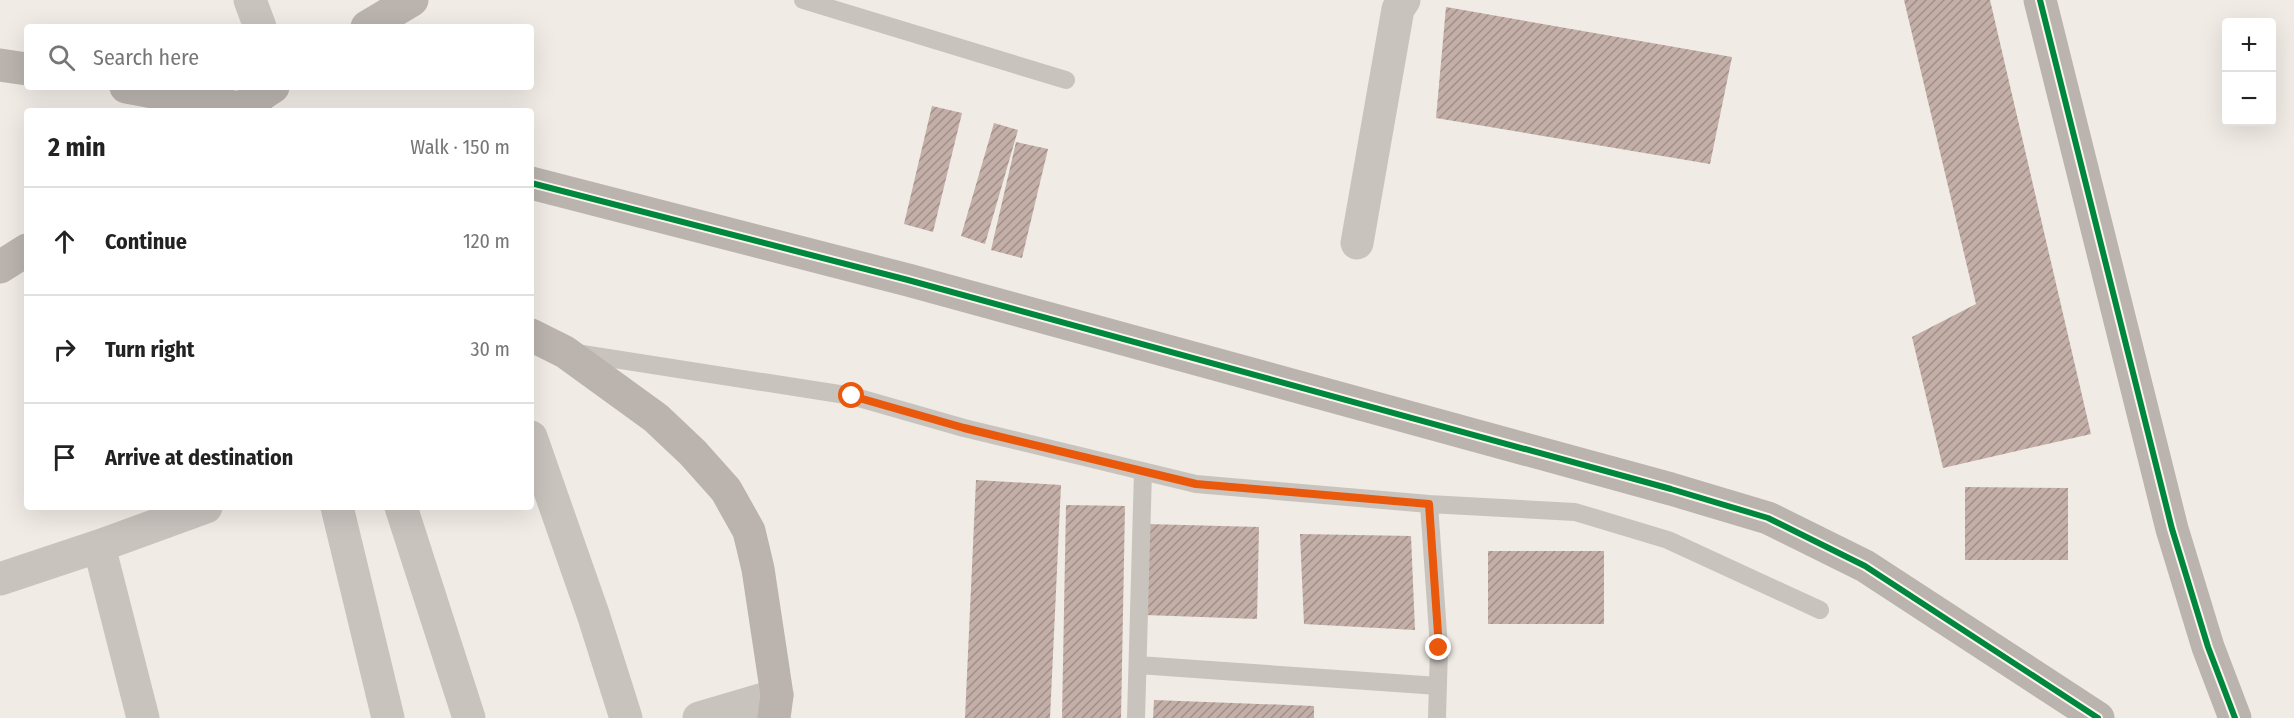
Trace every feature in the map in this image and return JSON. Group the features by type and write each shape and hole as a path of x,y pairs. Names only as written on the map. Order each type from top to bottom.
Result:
{"street":[{"path":"250,0 259,24"},
{"path":"373,24 412,0"},
{"path":"1357,243 1398,9 1404,0"},
{"path":"2040,0 2172,529 2208,647 2235,718"},
{"path":"0,65 24,69"},
{"path":"141,90 234,108"},
{"path":"247,108 269,90"},
{"path":"534,184 908,280 1671,489 1768,518 1865,566 2092,716"},
{"path":"0,267 24,252"},
{"path":"534,337 565,352 656,418 693,453 726,490 749,531 758,569 775,706 699,718"},
{"path":"534,445 590,603 626,718"},
{"path":"0,579 198,510"},
{"path":"338,510 388,718"},
{"path":"402,510 469,718"},
{"path":"99,546 143,718"}],"lane":[{"path":"803,0 1066,80"},
{"path":"565,352 852,396 964,428 1196,484 1429,504 1575,512 1668,540 1820,610"},
{"path":"1136,718 1143,471"},
{"path":"1429,504 1439,648 1437,718"},
{"path":"1138,665 1438,686"}],"building":[{"path":"1904,0 1990,0 2091,434 1943,468 1912,337 1976,304"},
{"path":"1446,7 1732,57 1710,164 1436,118"},
{"path":"932,106 962,113 933,232 904,224"},
{"path":"994,123 1018,130 985,244 961,236"},
{"path":"1016,142 1048,149 1022,258 991,250"},
{"path":"976,480 1061,485 1050,718 965,718"},
{"path":"1965,487 2068,488 2068,560 1965,560"},
{"path":"1066,505 1125,506 1121,718 1062,718"},
{"path":"1147,524 1259,527 1257,619 1145,615"},
{"path":"1300,534 1411,536 1415,630 1304,624"},
{"path":"1488,551 1604,551 1604,624 1488,624"},
{"path":"1154,700 1314,706 1314,718 1153,718"}],"cycle path":[{"path":"2040,0 2172,529 2208,647 2235,718"},
{"path":"534,184 908,280 1671,489 1768,518 1865,566 2098,718"}],"route":[{"path":"852,396 964,428 1196,484 1429,504 1439,648"}]}
